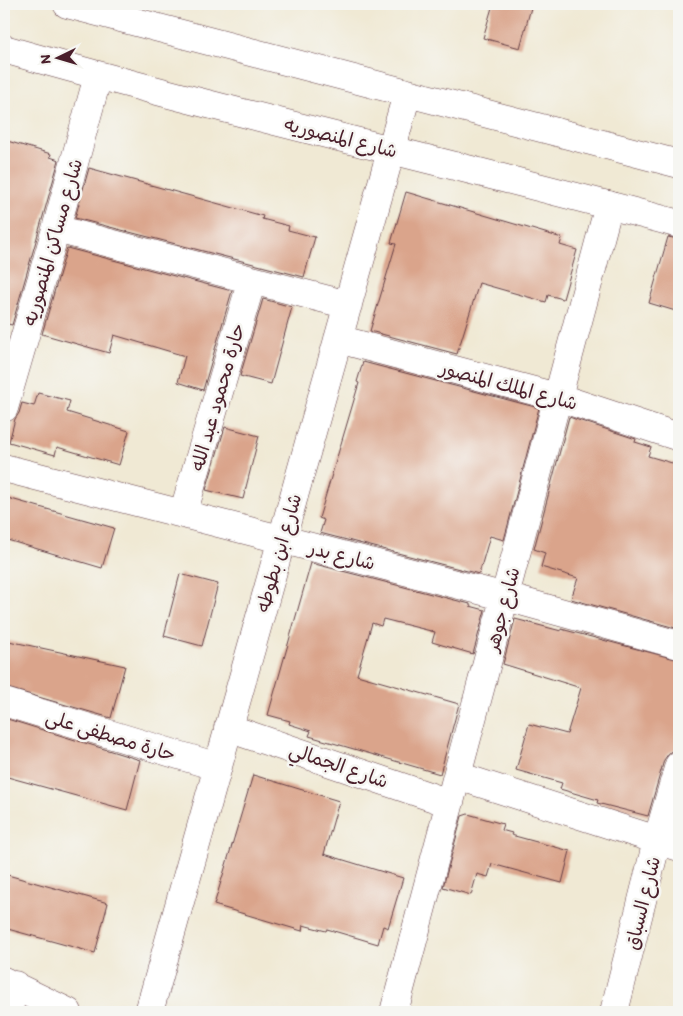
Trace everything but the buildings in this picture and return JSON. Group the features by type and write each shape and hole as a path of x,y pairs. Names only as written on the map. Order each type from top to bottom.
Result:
{"street":[{"path":"67,4 679,164"},
{"name":"شارع المنصوريه","path":"4,49 98,76 392,149 679,224"},
{"name":"شارع مساكن المنصوريه","path":"4,408 98,76"},
{"name":"شارع ابن بطوطه","path":"149,1012 408,94"},
{"name":"شارع جوهر","path":"394,1012 609,205"},
{"path":"56,229 348,305"},
{"name":"حارة محمود عبد الله","path":"183,514 252,280"},
{"name":"شارع الملك المنصور","path":"338,339 557,397 679,437"},
{"name":"شارع بدر","path":"4,468 506,597 679,644"},
{"name":"حارة مصطفى على","path":"4,702 218,767"},
{"name":"شارع الجمالي","path":"228,728 450,802"},
{"name":"شارع السباق","path":"614,1012 668,844 679,765"},
{"path":"458,776 668,844"},
{"path":"8,1012 10,983 68,1012"}]}
